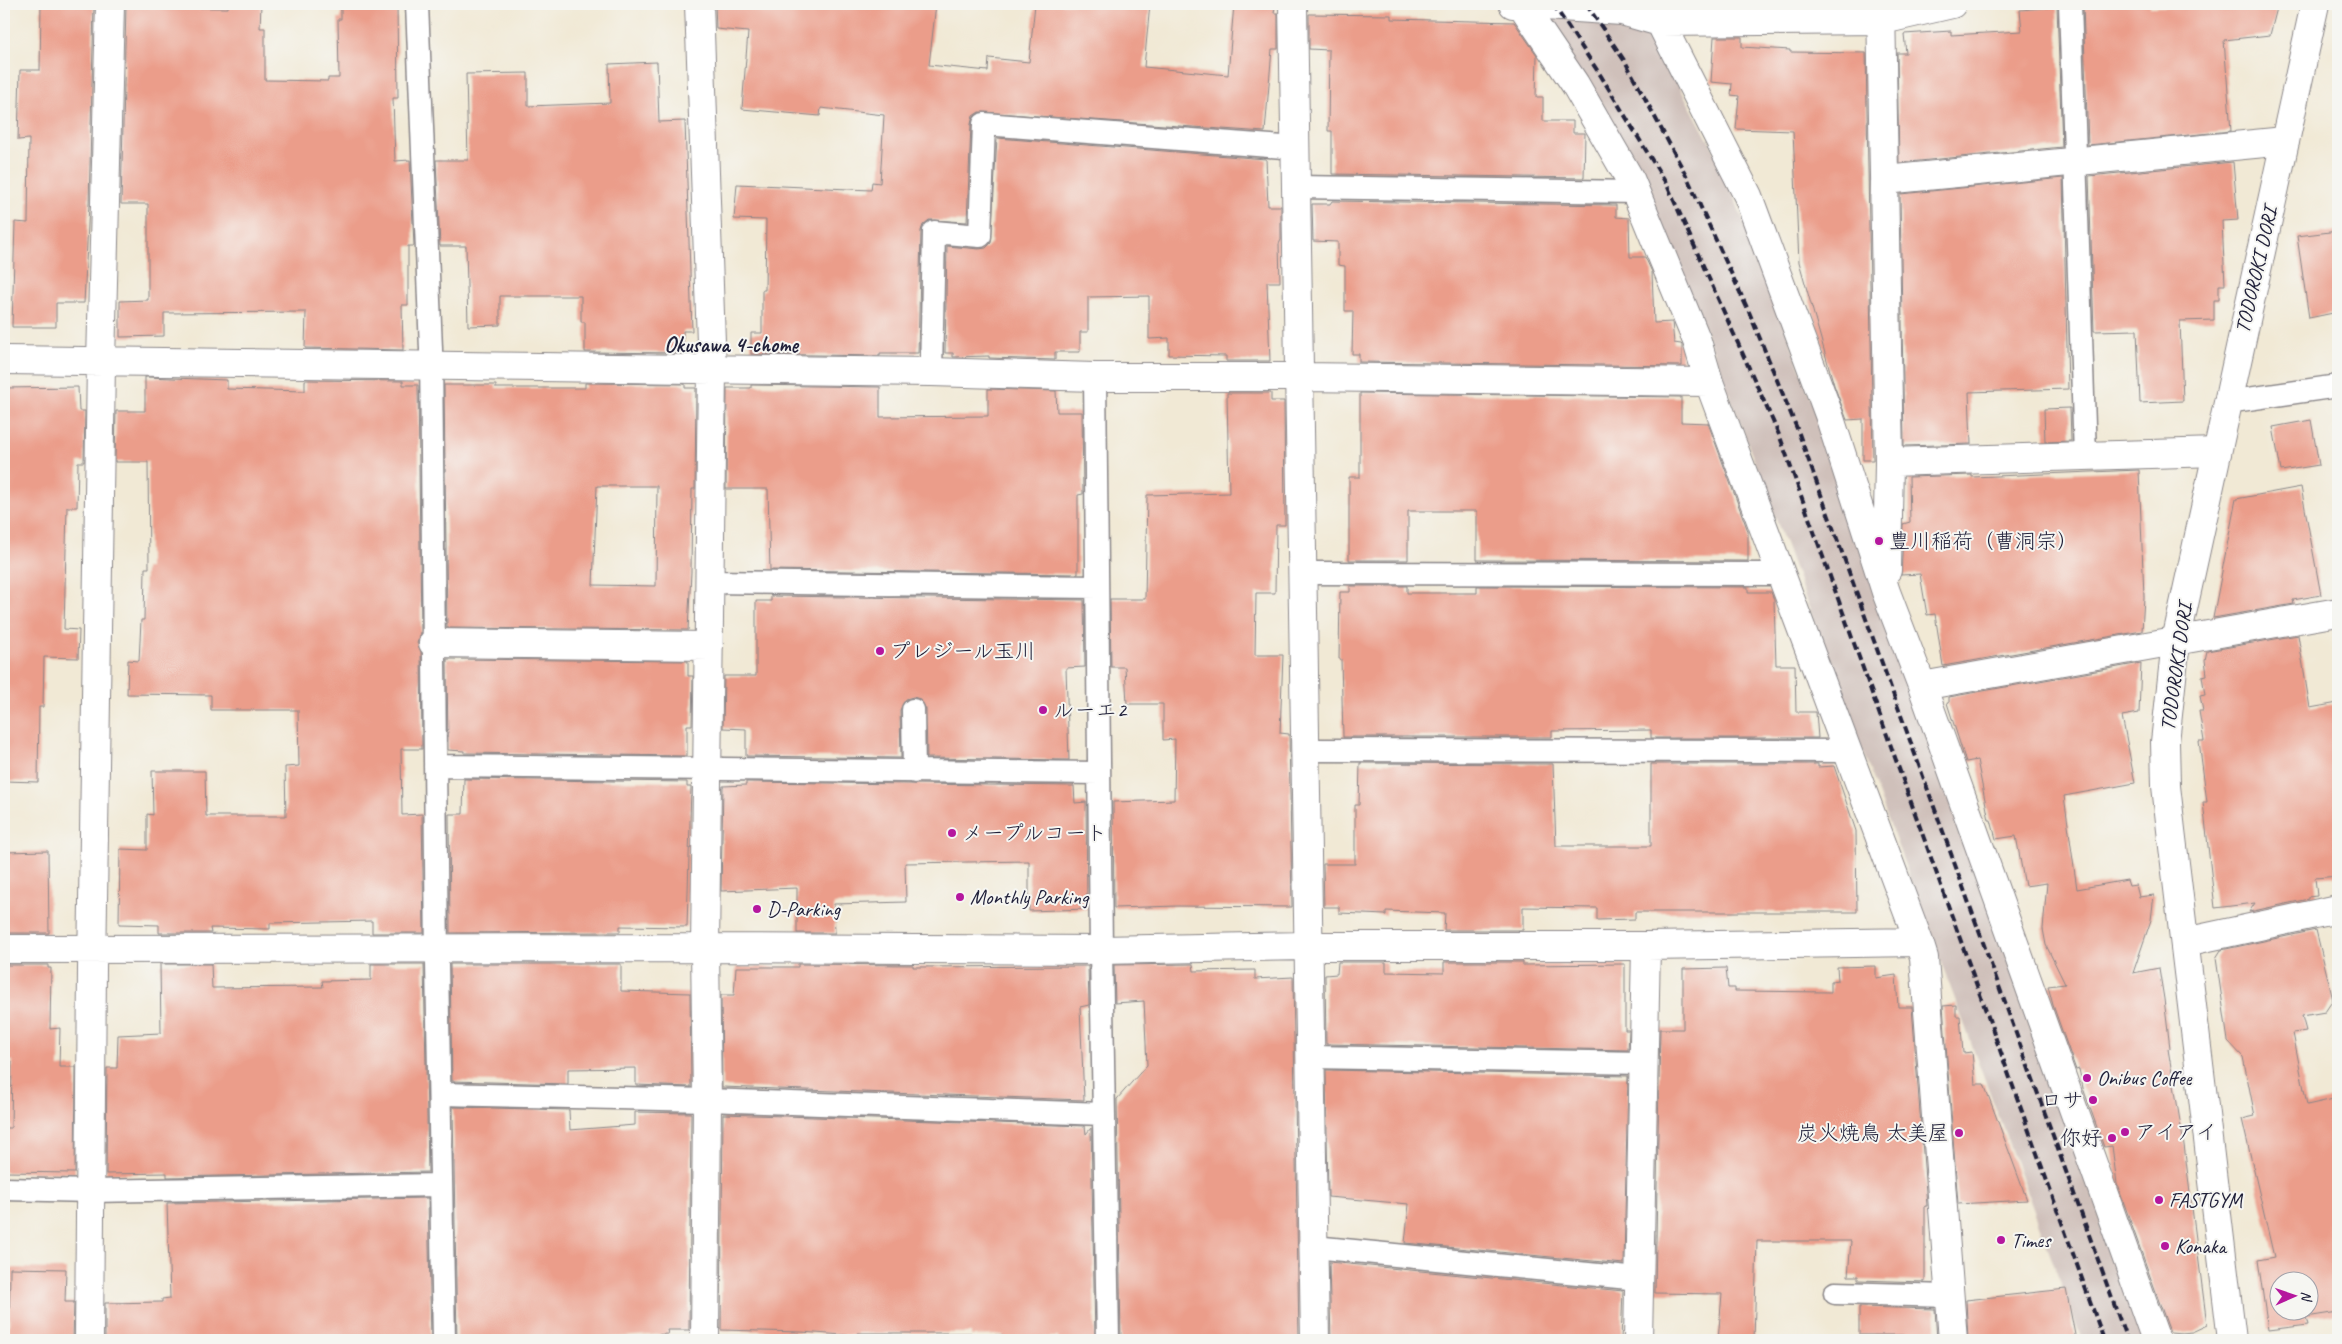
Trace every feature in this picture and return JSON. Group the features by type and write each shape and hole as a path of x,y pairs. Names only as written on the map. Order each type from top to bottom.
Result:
{"street":[{"path":"89,1340 92,949 101,362 110,4"},
{"path":"699,4 712,370 705,948 707,1100 705,1340"},
{"path":"1293,4 1315,1340"},
{"path":"1513,4 1658,13 1882,12 1952,4"},
{"path":"1521,4 1575,84 1637,192 1697,341 1709,382 1919,942 1924,967 1953,1340"},
{"name":"TODOROKI DORI","path":"2232,1340 2166,786 2165,742 2176,641 2315,4"},
{"path":"1882,12 1889,462 1886,592"},
{"path":"1658,13 1748,196 1829,415 1886,592 1922,686 2156,1340"},
{"path":"1885,180 2285,141"},
{"path":"4,360 931,372 1095,377 1300,377 1709,382"},
{"path":"1889,462 2217,452"},
{"path":"1922,686 2338,612"},
{"path":"433,643 709,646"},
{"path":"2185,942 2338,909"},
{"path":"4,949 705,948 1101,950 1309,946 1646,946 1919,942"},
{"path":"1638,1340 1646,946"}],"lane":[{"path":"417,4 430,367 444,1340"},
{"path":"2070,4 2085,456"},
{"path":"931,372 934,232 980,236 984,124 1296,148"},
{"path":"1297,187 1637,192"},
{"path":"1095,377 1101,950 1108,1340"},
{"path":"2227,402 2338,386"},
{"path":"1303,574 1782,574"},
{"path":"710,582 1097,587"},
{"path":"913,710 914,772"},
{"path":"1306,750 1848,751"},
{"path":"435,766 1099,773"},
{"path":"1311,1057 1644,1063"},
{"path":"441,1094 707,1100 1104,1114"},
{"path":"4,1189 91,1191 441,1185"},
{"path":"1314,1247 1639,1279"},
{"path":"1836,1293 1950,1296"}],"shaded area":[{"path":"1530,4 1635,4 1719,160 1775,299 2148,1340 2082,1340 1704,326"}],"building":[{"path":"41,4 87,4 85,6 94,6 89,204 84,303 56,303 56,327 12,327 15,222 28,223 29,139 18,140 20,70 40,70"},
{"path":"228,4 261,4 260,28 265,28 265,80 328,81 328,78 339,78 338,19 341,19 341,4 397,4 398,98 393,98 395,161 410,160 414,246 408,246 408,305 402,305 403,350 305,348 306,312 164,313 164,336 120,337 120,301 148,300 148,204 121,204 126,7 228,8"},
{"path":"715,4 936,4 929,65 988,71 989,58 1029,62 1035,4 1150,4 1144,67 1228,75 1234,4 1275,7 1274,13 1278,13 1278,49 1272,49 1265,132 979,112 973,116 971,124 967,222 929,220 923,225 921,231 918,353 880,353 880,356 751,354 751,333 762,333 762,290 765,290 766,220 734,219 737,184 871,190 872,182 880,183 884,115 821,108 820,116 742,109 748,32 716,29"},
{"path":"2150,4 2150,7 2278,4 2270,35 2224,40 2231,131 2088,145 2083,5"},
{"path":"2057,7 2062,147 1899,163 1897,53 1906,53 1904,34 1951,31 1951,35 2022,31 2020,10"},
{"path":"1309,14 1391,15 1391,19 1514,22 1537,55 1536,97 1543,97 1543,121 1573,121 1573,133 1585,133 1584,178 1332,174 1332,131 1328,131 1329,50 1309,49"},
{"path":"1714,37 1742,37 1742,47 1790,50 1790,52 1866,53 1873,460 1863,460 1863,419 1847,420 1834,385 1799,262 1793,131 1736,129 1739,96 1731,95 1732,84 1711,82"},
{"path":"657,62 659,122 685,121 692,331 683,331 684,353 585,352 585,322 581,322 581,296 500,296 500,325 468,326 466,246 440,246 436,160 468,160 466,74 528,73 528,106 610,103 609,64"},
{"path":"997,138 1266,159 1268,206 1281,206 1280,282 1267,282 1270,361 1226,361 1226,356 1169,355 1169,338 1149,339 1149,296 1088,297 1088,332 1080,332 1080,352 1055,352 1055,360 989,358 989,356 953,357 953,353 945,353 947,246 979,249 986,248 991,243"},
{"path":"2233,162 2238,220 2222,221 2225,285 2219,285 2219,300 2214,300 2214,320 2180,321 2183,401 2140,403 2137,330 2094,331 2089,176"},
{"path":"2063,178 2068,389 1969,392 1971,444 1904,446 1900,194"},
{"path":"1332,201 1616,205 1616,217 1629,218 1630,257 1645,257 1652,272 1654,323 1672,322 1674,343 1682,345 1682,366 1359,362 1359,354 1352,354 1353,311 1345,311 1345,266 1338,265 1338,242 1313,241 1312,204 1330,204"},
{"path":"2338,231 2338,312 2309,318 2297,236"},
{"path":"145,377 227,380 227,389 305,391 305,380 403,381 403,385 418,385 421,634 417,643 421,652 422,749 401,749 402,815 422,814 424,933 372,933 372,921 270,923 270,929 210,928 211,933 159,933 159,925 119,924 120,849 147,850 147,814 153,815 152,771 205,771 206,816 286,816 285,767 299,766 298,710 211,710 211,695 127,694 128,660 139,661 141,620 144,620 145,568 149,568 148,462 115,462 116,411 145,411"},
{"path":"585,383 685,384 685,388 696,388 695,489 692,489 688,630 447,628 444,385 496,385 496,388 585,388","holes":["597,486 657,486 656,586 593,585"]},
{"path":"751,385 880,387 880,417 988,416 988,389 1056,391 1057,412 1082,412 1083,494 1078,495 1078,574 770,570 768,489 726,489 727,388 751,388"},
{"path":"78,387 79,411 85,411 84,462 78,462 77,507 67,507 64,629 79,630 78,658 44,657 43,707 39,707 38,782 4,781 4,388"},
{"path":"1227,393 1271,393 1271,401 1284,401 1285,525 1276,525 1275,593 1256,593 1255,655 1283,655 1280,733 1289,734 1292,907 1177,906 1114,908 1113,802 1174,800 1175,739 1163,740 1163,704 1127,704 1125,667 1111,667 1110,599 1145,599 1147,495 1229,493"},
{"path":"1360,393 1681,397 1681,422 1708,423 1748,531 1748,561 1477,560 1477,511 1408,511 1408,560 1349,560 1349,477 1360,477"},
{"path":"2070,408 2071,441 2045,442 2044,409"},
{"path":"2311,420 2319,465 2281,471 2273,427"},
{"path":"2139,470 2144,597 2142,631 1943,666 1935,614 1927,615 1920,574 1901,575 1903,524 1910,522 1909,477 1972,475 1972,477"},
{"path":"2301,487 2321,595 2293,600 2294,604 2213,618 2236,499"},
{"path":"1350,586 1407,586 1407,593 1477,593 1477,586 1748,587 1748,592 1771,592 1774,600 1776,665 1795,665 1796,712 1816,712 1818,738 1651,738 1651,730 1552,731 1552,737 1343,737 1341,659 1339,659 1340,592 1350,592"},
{"path":"771,596 1084,600 1085,667 1066,668 1069,760 927,758 926,709 920,699 913,697 906,699 900,710 901,758 746,756 746,729 723,728 724,676 756,676 756,601 771,601"},
{"path":"2298,635 2310,708 2338,703 2338,876 2315,878 2317,896 2308,897 2308,899 2249,912 2255,903 2215,908 2203,802 2207,802 2199,741 2204,741 2199,711 2203,711 2200,696 2205,695 2202,676 2207,675 2205,660 2207,651"},
{"path":"447,659 688,661 688,676 693,676 692,725 687,725 687,756 464,753 464,751 448,750"},
{"path":"2141,663 2139,713 2122,716 2135,783 2064,796 2077,889 2127,880 2129,886 2136,885 2139,897 2154,895 2151,920 2133,973 2159,968 2170,1048 2168,1049 2184,1145 2207,1325 2192,1332 2182,1333 2170,1332 2117,1184 2112,1146 2104,1147 2083,1088 2079,1069 2076,1070 2053,1005 2048,986 2065,984 2046,945 2043,929 2047,883 2025,886 2016,836 1996,839 1991,820 1989,820 1977,760 1966,762 1947,703 1949,703 1949,697"},
{"path":"1360,763 1553,764 1556,846 1651,846 1651,764 1818,764 1818,767 1834,766 1856,831 1857,912 1635,912 1635,919 1597,920 1597,908 1523,907 1523,930 1444,930 1445,913 1386,911 1386,915 1339,913 1339,907 1324,907 1323,864 1355,864 1355,805 1359,805"},
{"path":"464,779 687,782 687,787 691,787 687,927 620,926 620,932 450,933 449,814 463,814"},
{"path":"746,782 1074,786 1075,803 1086,802 1087,909 1029,911 1029,861 905,863 906,902 834,904 835,933 797,933 797,888 721,891 723,786 746,785"},
{"path":"48,851 49,933 4,933 4,852"},
{"path":"2316,930 2333,1000 2325,1012 2302,1016 2306,1031 2293,1033 2307,1105 2338,1098 2338,1312 2320,1315 2320,1272 2270,1272 2270,1322 2307,1322 2308,1325 2268,1330 2258,1260 2274,1257 2242,1119 2255,1116 2243,1057 2228,1041 2216,958 2221,950"},
{"path":"1338,962 1386,962 1386,972 1444,973 1444,962 1523,962 1523,965 1625,964 1625,1030 1629,1030 1628,1050 1326,1044 1325,975 1337,974"},
{"path":"160,964 211,964 212,988 323,987 322,981 371,980 371,964 424,964 428,1172 167,1177 167,1173 106,1174 107,1068 117,1068 118,1035 161,1033"},
{"path":"450,964 621,964 621,991 690,993 691,1087 636,1085 636,1068 568,1069 568,1084 452,1081"},
{"path":"798,964 913,965 913,967 1088,966 1089,1005 1080,1007 1084,1100 722,1087 721,995 734,995 736,967 798,967"},
{"path":"1193,964 1194,971 1255,970 1255,979 1293,977 1299,1340 1121,1339 1117,1099 1147,1065 1144,1001 1115,1003 1114,965"},
{"path":"4,965 48,965 48,968 51,968 50,1029 60,1028 59,1067 76,1067 75,1173 4,1172 4,1128 11,1128 12,1061 4,1061"},
{"path":"1876,966 1876,978 1896,975 1898,1007 1912,1007 1927,1206 1925,1206 1925,1282 1858,1280 1858,1276 1848,1276 1851,1241 1757,1241 1754,1340 1718,1340 1722,1294 1655,1293 1660,1029 1683,1029 1683,969 1726,968 1728,988 1735,988 1735,991 1831,992 1831,981 1838,980 1837,967"},
{"path":"1956,1005 1956,1016 1960,1016 1963,1053 1972,1052 1975,1084 1984,1084 2027,1200 1958,1204 1943,1006"},
{"path":"1326,1070 1628,1076 1624,1264 1405,1243 1409,1204 1328,1197"},
{"path":"453,1107 569,1110 570,1130 635,1125 635,1112 691,1113 689,1330 667,1330 668,1334 574,1340 457,1340"},
{"path":"723,1114 1085,1126 1086,1134 1091,1128 1095,1340 1058,1340 1058,1337 1004,1339 1003,1335 971,1336 971,1333 857,1333 857,1336 801,1332 721,1330"},
{"path":"428,1198 431,1340 105,1340 105,1303 162,1302 162,1299 170,1298 167,1203"},
{"path":"1329,1262 1623,1291 1621,1340 1331,1340"},
{"path":"10,1268 66,1269 65,1302 74,1302 73,1340 9,1340"},
{"path":"2066,1289 2076,1340 1968,1340 1966,1300"},
{"path":"1859,1307 1935,1309 1937,1340 1904,1340 1903,1335 1859,1335"}],"railway":[{"path":"1553,4 1601,76 1667,185 1780,437 2104,1340"},
{"path":"1586,4 1626,63 1686,175 1749,312 1798,431 2127,1340"}],"place":[{"name":"豊川稲荷（曹洞宗）","path":"1879,541"},
{"name":"プレジール玉川","path":"880,651"},
{"name":"ルーエ2","path":"1043,710"},
{"name":"メープルコート","path":"952,833"},
{"name":"Monthly Parking","path":"960,897"},
{"name":"D-Parking","path":"757,909"},
{"name":"Onibus Coffee","path":"2087,1078"},
{"name":"ロサ","path":"2093,1100"},
{"name":"アイアイ","path":"2125,1132"},
{"name":"炭火焼鳥 太美屋","path":"1959,1133"},
{"name":"你好","path":"2112,1138"},
{"name":"FASTGYM","path":"2159,1200"},
{"name":"Times","path":"2001,1240"},
{"name":"Konaka","path":"2165,1246"}],"district":[{"name":"Okusawa 4-chome","path":"731,345"}]}
